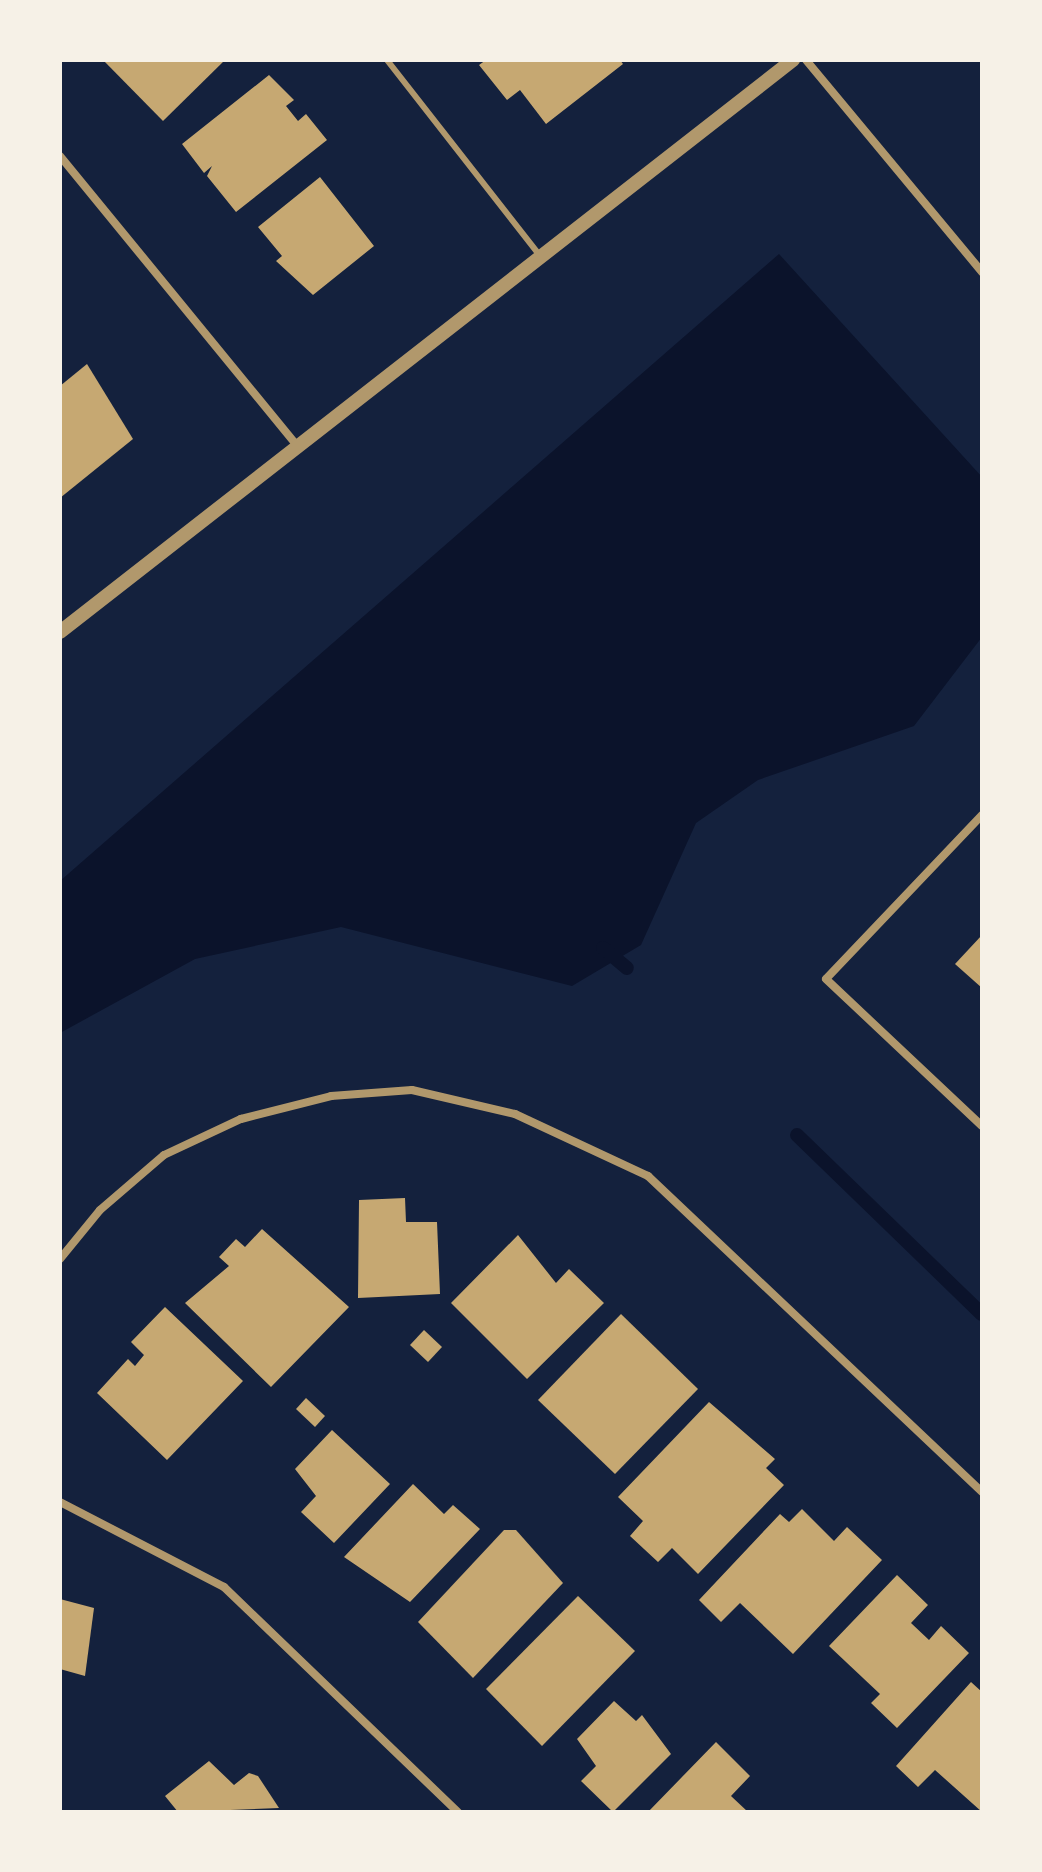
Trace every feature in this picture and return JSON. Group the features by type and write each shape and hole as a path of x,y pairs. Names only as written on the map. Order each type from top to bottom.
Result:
{"street":[{"path":"60,632 793,60"},
{"path":"806,60 982,272"},
{"path":"60,156 299,448"},
{"path":"982,815 826,979 982,1126"},
{"path":"60,1259 100,1210 164,1155 241,1119 331,1096 412,1090 515,1114 648,1176 982,1492"},
{"path":"60,1502 224,1587 458,1812"}],"lane":[{"path":"387,60 542,258"}],"water":[{"path":"779,254 982,477 982,637 914,726 758,780 696,823 641,945 572,986 341,927 195,959 60,1033 60,881"}],"building":[{"path":"103,60 225,60 163,121"},
{"path":"486,60 620,60 623,64 546,124 520,90 507,100 479,65"},
{"path":"269,75 294,100 286,106 298,121 306,114 327,140 236,212 207,176 212,166 204,173 182,144"},
{"path":"320,177 374,246 313,295 276,261 282,256 258,227"},
{"path":"87,364 133,439 60,498 60,386"},
{"path":"982,935 982,988 955,964"},
{"path":"405,1198 406,1222 437,1222 440,1294 358,1298 359,1200"},
{"path":"262,1229 349,1307 271,1387 185,1303 229,1266 219,1257 236,1239 245,1247"},
{"path":"518,1235 556,1283 569,1269 604,1303 527,1379 451,1303"},
{"path":"165,1307 243,1381 167,1460 97,1393 128,1359 135,1366 144,1355 131,1342"},
{"path":"621,1314 698,1389 615,1474 538,1400"},
{"path":"424,1330 442,1347 428,1362 410,1345"},
{"path":"306,1398 325,1416 315,1427 296,1409"},
{"path":"709,1402 775,1459 766,1468 784,1485 698,1574 672,1548 658,1562 630,1536 643,1521 618,1497"},
{"path":"332,1430 390,1484 334,1543 301,1512 316,1496 295,1469"},
{"path":"413,1484 444,1514 453,1505 480,1529 410,1602 344,1557"},
{"path":"802,1509 834,1541 847,1527 882,1560 793,1654 740,1603 721,1622 699,1600 780,1514 789,1522"},
{"path":"504,1530 516,1530 563,1583 473,1678 418,1622"},
{"path":"897,1575 928,1605 911,1623 929,1640 941,1626 969,1653 897,1728 871,1703 880,1694 829,1646"},
{"path":"578,1596 635,1651 542,1746 486,1689"},
{"path":"60,1599 94,1608 85,1676 60,1669"},
{"path":"971,1682 982,1692 982,1812 935,1770 918,1787 896,1766"},
{"path":"614,1701 636,1721 642,1715 671,1754 613,1812 581,1781 596,1766 577,1739"},
{"path":"716,1742 750,1776 731,1796 748,1812 648,1812"},
{"path":"209,1761 234,1785 249,1773 258,1776 279,1808 178,1812 165,1796"}],"waterway":[{"path":"603,948 627,968"},
{"path":"797,1135 982,1314"}]}
